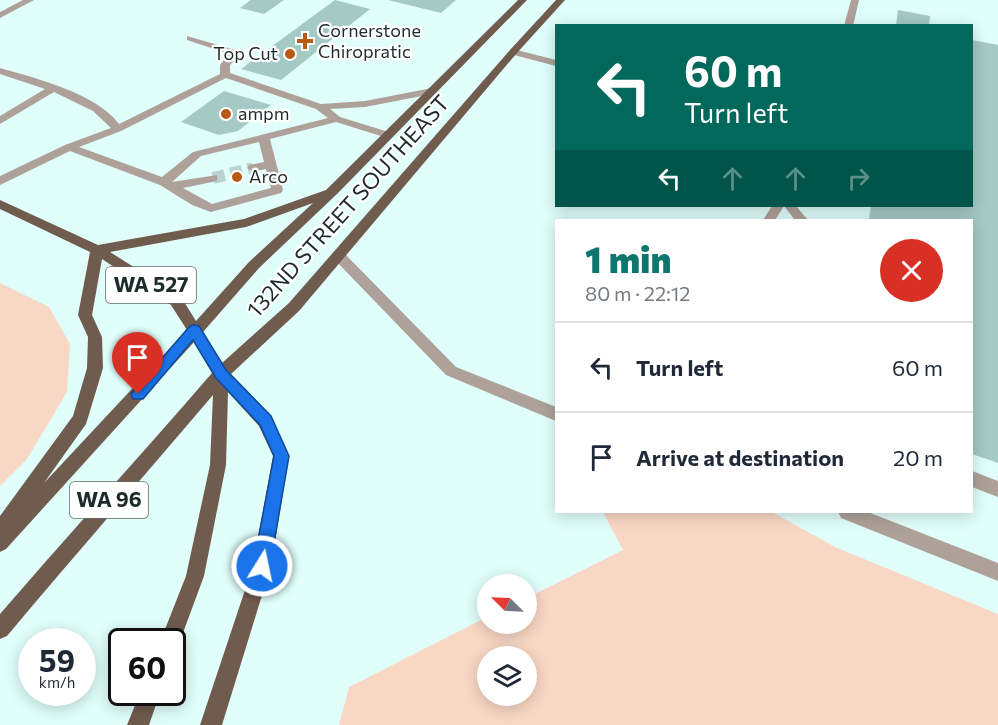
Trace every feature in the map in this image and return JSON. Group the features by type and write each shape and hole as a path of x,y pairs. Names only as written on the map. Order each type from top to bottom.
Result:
{"main road":[{"name":"132ND STREET SOUTHEAST","path":"0,543 124,410 254,265 334,190 523,0"},
{"name":"132ND STREET SOUTHEAST","path":"0,629 110,499 134,475 221,374 294,307 513,52 561,0"},
{"path":"0,531 80,419 95,368 95,337 85,315 97,250 246,223 334,190"},
{"name":"WA 527","path":"0,204 97,250 176,301 221,374 266,421 281,456 262,566 211,725"},
{"path":"175,628 195,576 218,465 221,374"},
{"path":"138,725 145,706"}],"lane":[{"path":"0,15 30,0"},
{"path":"849,24 855,0"},
{"path":"190,38 236,53 226,59 223,68 225,75"},
{"path":"513,52 555,63"},
{"path":"0,71 53,88 101,111 112,120 117,129"},
{"path":"0,181 69,147 117,129 225,75 320,107 336,120 388,135"},
{"path":"0,121 53,88"},
{"path":"320,107 365,104 432,91"},
{"path":"168,185 196,154 336,120"},
{"path":"69,147 168,185 211,208 277,190 264,138"},
{"path":"253,168 270,164"},
{"path":"168,185 213,178"},
{"path":"791,207 801,219"},
{"path":"339,256 452,371 555,414"},
{"path":"973,480 998,489"},
{"path":"850,513 998,572"}],"shaded area":[{"path":"0,283 49,307 70,344 67,392 27,459 0,486"},
{"path":"604,513 774,513 835,547 998,614 998,725 339,725 349,687 477,622 477,634 537,634 537,593 623,550"}],"building":[{"path":"251,0 284,0 264,14 240,8"},
{"path":"335,0 370,9 281,80 241,69"},
{"path":"388,0 456,0 441,13"},
{"path":"898,10 930,16 929,24 896,24"},
{"path":"973,40 998,45 998,463 973,454 973,219 869,219 871,207 973,207"},
{"name":"ampm","path":"224,91 271,105 238,131 219,135 181,122"}],"tunnel":[{"path":"213,178 253,168"}],"place":[{"name":"Cornerstone Chiropratic","path":"305,41"},
{"name":"Top Cut","path":"290,54"},
{"name":"ampm","path":"226,114"},
{"name":"Arco","path":"237,177"}],"route":[{"path":"138,394 194,330 221,374 266,421 281,456 262,566"}]}
